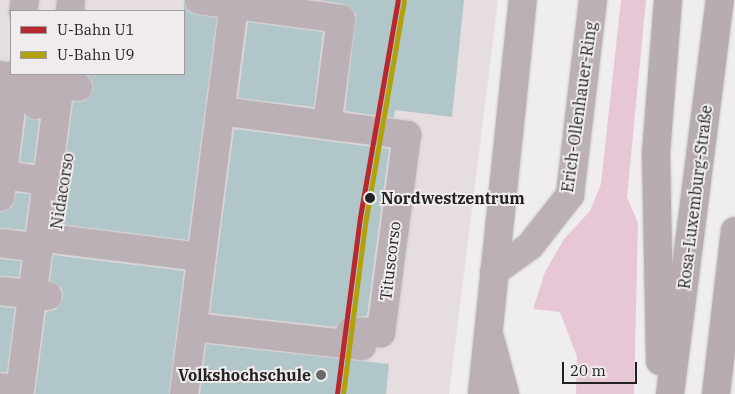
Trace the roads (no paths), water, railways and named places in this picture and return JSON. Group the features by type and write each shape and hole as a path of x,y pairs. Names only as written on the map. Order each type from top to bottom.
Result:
{"highway":[{"path":"660,394 656,153 668,0"},
{"name":"Rosa-Luxemburg-Straße","path":"670,394 720,0"},
{"path":"716,394 735,231"},
{"path":"725,394 735,361"}],"main road":[{"path":"482,394 523,0"}],"street":[{"path":"182,0 340,19 327,124"},
{"path":"199,0 237,6"},
{"name":"Erich-Ollenhauer-Ring","path":"494,272 530,246 570,195 593,0"},
{"path":"186,394 220,111 237,6"},
{"path":"186,394 237,6"},
{"path":"0,75 50,81"},
{"name":"Nidacorso","path":"19,391 48,296 47,181 50,81"},
{"name":"Nidacorso","path":"1,186 50,81"},
{"name":"Nidacorso","path":"19,391 47,243 50,81"},
{"name":"Tituscorso","path":"193,327 356,345 350,331 381,334 407,134 220,111"},
{"name":"Nidacorso","path":"1,186 47,181"},
{"path":"0,243 47,243 202,257"},
{"path":"0,291 48,296"},
{"path":"489,328 493,357 505,394"}],"metro line":[{"name":"U1","path":"337,394 360,217 398,0"},
{"name":"U9","path":"343,394 366,218 404,1"}],"place":[{"name":"Nordwestzentrum","path":"370,198"},
{"name":"Volkshochschule","path":"321,375"}]}
